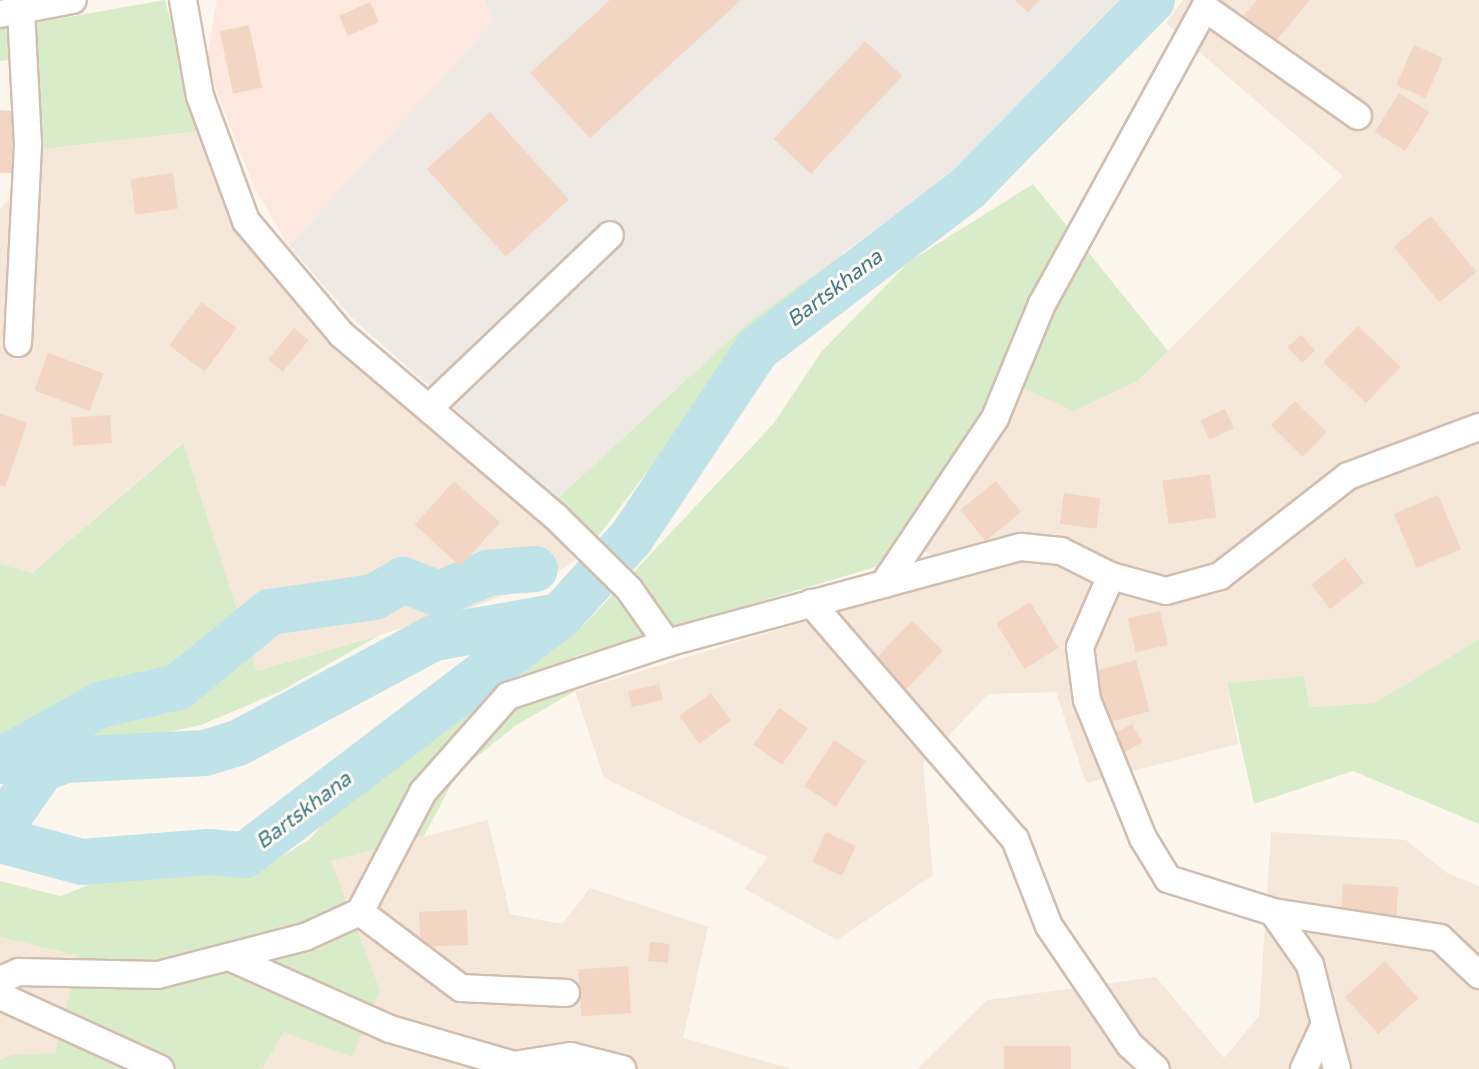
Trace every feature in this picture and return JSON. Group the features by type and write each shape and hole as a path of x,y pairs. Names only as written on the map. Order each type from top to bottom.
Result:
{"street":[{"path":"18,343 28,144 11,12 73,0"},
{"path":"183,0 200,96 246,220 341,334 577,538 629,589 667,643"},
{"path":"884,584 995,418 1042,304 1205,8 1358,116"},
{"path":"429,408 610,235"},
{"path":"0,980 19,972 158,975 305,937 360,912 423,792 499,705 667,643 1021,547 1060,551 1111,576 1166,592 1220,576 1348,476 1479,427"},
{"path":"1111,576 1080,647 1087,700 1143,838 1168,879 1273,912 1440,938 1479,975"},
{"path":"811,603 1015,839 1049,926 1130,1045 1156,1069"},
{"path":"360,912 461,988 566,993"},
{"path":"1273,912 1310,965 1337,1069"},
{"path":"229,957 390,1029 514,1065 571,1056 622,1069"},
{"path":"0,996 160,1069"},
{"path":"1304,1069 1325,1024"}],"shaded area":[{"path":"217,0 482,0 496,20 289,246 254,187 206,63"},
{"path":"483,0 1129,0 951,174 750,321 557,499 352,318 289,246 495,20"},
{"path":"1183,0 1479,0 1479,639 1375,703 1308,707 1304,676 1227,683 1238,744 1086,783 1056,692 988,694 923,763 933,875 837,940 745,889 767,857 604,778 575,691 1003,562 936,557 919,549 1020,387 1139,380 1343,176 1166,23"},
{"path":"200,131 230,222 329,336 528,508 576,559 550,578 467,609 257,671 182,443 32,573 0,564 0,209 14,193 18,152"},
{"path":"488,820 510,914 562,924 590,888 708,927 683,1038 792,1069 262,1069 284,1032 380,990 330,861"},
{"path":"1271,832 1406,840 1447,873 1479,886 1479,1069 917,1069 987,1000 1156,977 1224,1058 1259,1016"},
{"path":"0,937 79,956 55,1054 0,1060"}],"green space":[{"path":"165,0 200,131 34,150 30,56 0,61 0,29"},
{"path":"1033,184 1168,351 1139,380 1074,411 1020,387 966,441 879,566 573,657 575,691 515,726 458,772 424,836 331,861 380,990 352,1057 284,1032 262,1069 0,1069 0,1060 12,1055 55,1053 79,956 0,937 0,881 61,896 128,869 177,875 260,869 309,840 359,782 437,721 523,672 583,626 774,423 822,351 910,261"},
{"path":"845,252 742,347 596,539 557,499 750,321"},
{"path":"183,443 257,671 380,635 281,691 201,725 141,738 63,743 0,776 0,564 32,573"},
{"path":"1479,639 1479,824 1353,771 1254,804 1227,683 1304,676 1309,707 1375,703"}],"building":[{"path":"610,0 741,0 590,138 530,73"},
{"path":"1015,0 1040,0 1028,12"},
{"path":"1257,0 1310,0 1274,43 1243,16"},
{"path":"370,2 379,22 348,36 339,16"},
{"path":"249,25 262,88 233,94 220,31"},
{"path":"865,41 902,76 811,174 774,139"},
{"path":"1414,45 1443,58 1425,98 1396,85"},
{"path":"1399,93 1430,112 1405,151 1375,132"},
{"path":"0,110 14,111 12,173 0,173"},
{"path":"490,112 569,200 506,257 427,169"},
{"path":"173,173 178,209 135,215 130,179"},
{"path":"1431,216 1476,272 1439,302 1394,246"},
{"path":"201,302 237,328 205,372 169,346"},
{"path":"1358,326 1400,367 1366,403 1323,362"},
{"path":"294,328 309,340 283,372 268,360"},
{"path":"1301,335 1315,350 1302,363 1288,347"},
{"path":"48,353 103,373 90,411 34,391"},
{"path":"1295,401 1327,433 1303,457 1271,425"},
{"path":"1225,409 1234,428 1209,439 1201,420"},
{"path":"0,413 27,423 5,487 0,485"},
{"path":"110,415 112,443 73,446 71,418"},
{"path":"1210,474 1216,518 1169,524 1162,481"},
{"path":"454,481 500,522 461,566 415,525"},
{"path":"996,481 1021,512 985,541 960,510"},
{"path":"1064,493 1101,498 1096,529 1060,524"},
{"path":"1438,495 1461,549 1417,568 1394,514"},
{"path":"1345,558 1364,582 1330,609 1311,584"},
{"path":"1030,602 1059,648 1025,669 996,623"},
{"path":"1160,611 1168,645 1136,653 1128,618"},
{"path":"912,621 943,651 902,693 871,663"},
{"path":"1136,660 1150,711 1101,724 1088,673"},
{"path":"659,684 663,700 632,707 628,692"},
{"path":"711,693 731,721 699,743 679,716"},
{"path":"779,708 808,728 782,765 753,745"},
{"path":"1132,724 1142,742 1119,755 1109,737"},
{"path":"834,740 866,761 836,807 804,786"},
{"path":"826,832 856,846 842,876 812,862"},
{"path":"1343,884 1398,887 1396,921 1341,918"},
{"path":"467,910 468,945 420,947 419,912"},
{"path":"650,942 670,944 668,963 648,961"},
{"path":"1385,961 1418,998 1378,1034 1345,997"},
{"path":"628,966 631,1013 581,1016 578,969"},
{"path":"1004,1046 1071,1046 1071,1069 1004,1069"}],"waterway":[{"name":"Bartskhana","path":"0,840 82,862 209,852 245,855 561,615 631,538 757,349 968,188 1152,0"},
{"name":"Bartskhana","path":"0,761 100,705 178,687 270,612 374,597 403,580 440,594 488,573 535,569"},
{"name":"Bartskhana","path":"0,829 42,769 66,760 205,753 238,743 434,638 554,617"}]}
